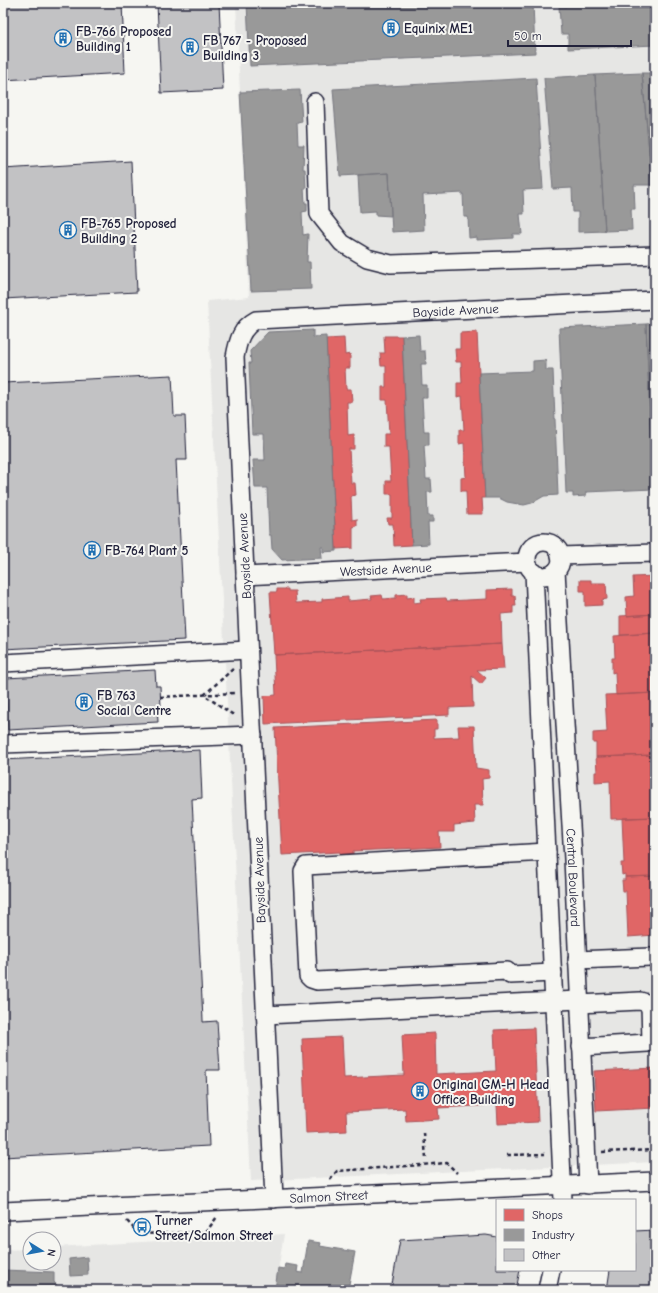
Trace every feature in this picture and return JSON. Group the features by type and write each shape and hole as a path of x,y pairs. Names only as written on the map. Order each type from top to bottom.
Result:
{"street":[{"path":"315,102 319,214 342,243 367,258 391,264 655,256"},
{"name":"Bayside Avenue","path":"274,1199 235,357 237,343 247,325 256,320 655,300"},
{"path":"558,563 558,550 549,543 538,543 529,550 530,567 542,576 558,563 655,553"},
{"name":"Central Boulevard","path":"558,563 588,1184"},
{"name":"Westside Avenue","path":"245,576 530,567"},
{"name":"Central Boulevard","path":"530,567 541,722 563,1193"},
{"path":"3,663 248,653"},
{"path":"541,722 565,721"},
{"path":"3,744 252,731"},
{"path":"553,973 510,975 507,971 316,982 311,980 308,976 303,871 306,866 502,854 573,859"},
{"path":"577,960 650,956"},
{"path":"265,1015 554,1001 640,1002 650,1004 651,1042 581,1047"},
{"name":"Salmon Street","path":"3,1211 476,1190 563,1193 588,1184 655,1181"},
{"path":"547,1290 551,1271"}],"path":[{"path":"204,695 248,653"},
{"path":"160,697 250,692"},
{"path":"204,695 252,731"},
{"path":"424,1133 426,1159"},
{"path":"316,1197 337,1171 447,1163 476,1190"},
{"path":"112,1206 139,1234 206,1232 230,1201"}],"shaded area":[{"path":"236,3 655,3 655,1162 251,1181 207,301 249,297"},
{"path":"284,1234 275,1290 3,1290 3,1250 22,1249 22,1271 62,1271 62,1247"}],"building: Shops":[{"path":"477,332 485,498 482,498 483,514 467,514 466,491 461,491 461,478 466,477 464,443 459,444 459,430 464,430 462,396 457,397 457,383 462,383 461,362 456,362 455,349 460,349 460,333"},
{"path":"384,336 402,336 412,545 394,546 393,524 388,524 387,518 392,518 392,494 386,494 386,481 391,481 389,447 384,447 384,434 389,434 387,400 382,400 382,387 386,387 386,366 381,366 380,353 385,353"},
{"path":"344,338 345,355 350,354 350,368 345,368 346,389 351,389 352,402 347,402 348,436 354,435 354,449 349,449 351,483 355,483 356,495 351,496 352,520 357,519 357,526 353,527 353,548 336,549 326,339"},
{"path":"655,576 655,614 627,616 626,597 634,596 633,577"},
{"path":"580,580 591,580 591,583 606,583 607,599 602,600 602,605 585,606 585,591 580,591"},
{"path":"277,589 288,589 288,591 295,591 296,603 322,602 322,599 348,597 348,601 372,599 371,596 382,595 383,599 396,598 396,595 407,594 407,598 414,597 414,603 421,602 420,599 446,598 447,601 487,599 487,590 512,589 512,596 515,596 516,606 513,606 513,613 501,614 502,644 274,655 270,592 277,592"},
{"path":"655,614 655,633 620,635 620,616"},
{"path":"655,633 655,693 616,695 615,672 612,673 612,658 615,658 614,636"},
{"path":"502,644 504,669 477,670 486,678 481,684 472,676 473,707 449,708 449,715 265,724 264,696 276,695 274,655"},
{"path":"655,693 655,755 596,757 596,743 593,743 593,733 607,732 605,695"},
{"path":"437,720 437,729 434,729 434,738 459,737 458,726 474,726 476,768 489,770 489,778 482,779 483,805 474,805 475,823 454,825 454,832 439,832 440,847 353,851 353,855 340,856 340,852 282,855 275,728"},
{"path":"655,755 655,817 611,819 610,781 595,782 595,772 597,772 596,757"},
{"path":"655,817 655,876 625,877 625,874 622,875 621,863 624,863 622,818"},
{"path":"655,876 655,935 628,937 626,891 623,891 622,880 625,880 625,877"},
{"name":"Original GM-H Head Office Building","path":"534,1028 538,1122 498,1124 497,1105 438,1108 439,1119 406,1121 405,1109 346,1112 347,1131 306,1133 302,1039 342,1037 344,1078 404,1075 402,1035 435,1033 436,1074 496,1071 494,1030"},
{"path":"655,1068 655,1108 596,1111 594,1071"}],"building: Industry":[{"name":"Equinix ME1","path":"247,3 533,3 535,53 250,66"},
{"path":"566,3 655,3 655,45 568,49 568,34 561,34 559,7 566,7"},
{"path":"642,73 652,185 634,185 635,209 631,209 632,230 605,231 595,75"},
{"path":"642,73 655,73 655,244 652,185"},
{"path":"595,75 605,231 578,232 578,212 573,212 572,188 553,189 544,78"},
{"path":"536,78 543,189 523,190 524,214 520,214 522,234 513,234 513,238 477,240 477,237 469,238 468,217 464,217 463,193 423,195 424,230 392,232 389,173 340,176 333,89"},
{"path":"300,90 302,122 297,123 298,145 304,145 303,169 305,169 306,188 304,188 307,211 302,212 303,235 308,234 307,262 310,262 311,289 251,291 240,92"},
{"path":"389,173 391,216 376,215 376,211 360,212 358,175"},
{"path":"655,323 655,489 653,489 646,324"},
{"path":"646,324 653,489 586,492 586,496 573,497 573,493 566,493 559,328"},
{"path":"313,330 313,337 326,336 336,551 323,552 323,547 321,547 322,558 282,560 272,549 271,535 269,535 267,488 255,488 253,460 265,460 264,434 252,434 249,363 251,363 250,351 268,332"},
{"path":"419,335 420,351 425,351 426,364 421,364 422,385 427,385 427,398 422,398 424,432 429,432 429,445 424,445 426,479 431,479 432,492 427,492 428,516 433,516 433,522 428,522 429,544 412,545 402,336"},
{"path":"546,360 546,370 553,370 558,495 544,496 532,503 524,505 507,502 499,498 485,498 479,373 533,371 533,361"},
{"path":"308,1241 321,1243 320,1246 355,1252 348,1290 275,1290 278,1268 284,1269 285,1264 298,1266 297,1272 303,1273"},
{"path":"87,1257 88,1275 70,1276 69,1259"},
{"path":"3,1270 54,1272 54,1282 61,1290 3,1290"},
{"path":"178,1284 192,1287 191,1290 177,1290"}],"building: Other":[{"name":"FB-766 Proposed Building 1","path":"3,3 122,3 125,73 3,80"},
{"name":"FB 767 - Proposed Building 3","path":"157,3 219,3 223,90 161,93"},
{"name":"FB-765 Proposed Building 2","path":"131,161 137,292 3,299 3,169"},
{"name":"FB-764 Plant 5","path":"172,375 174,416 185,416 187,460 176,460 185,640 3,649 3,383"},
{"name":"FB 763 Social Centre","path":"155,670 156,686 160,686 161,707 157,707 158,722 8,730 6,678"},
{"path":"200,750 202,798 192,799 203,1022 217,1021 220,1070 206,1070 209,1146 3,1157 3,760"},
{"path":"655,1230 655,1290 607,1290 610,1271 636,1271 636,1231"},
{"path":"486,1235 496,1237 496,1271 520,1271 516,1290 391,1290 400,1240"}],"place":[{"name":"Equinix ME1","path":"391,28"},
{"name":"FB-766 Proposed Building 1","path":"63,38"},
{"name":"FB 767 - Proposed Building 3","path":"190,47"},
{"name":"FB-765 Proposed Building 2","path":"68,230"},
{"name":"FB-764 Plant 5","path":"92,550"},
{"name":"FB 763 Social Centre","path":"84,702"},
{"name":"Original GM-H Head Office Building","path":"420,1091"},
{"name":"Turner Street/Salmon Street","path":"142,1227"}]}
